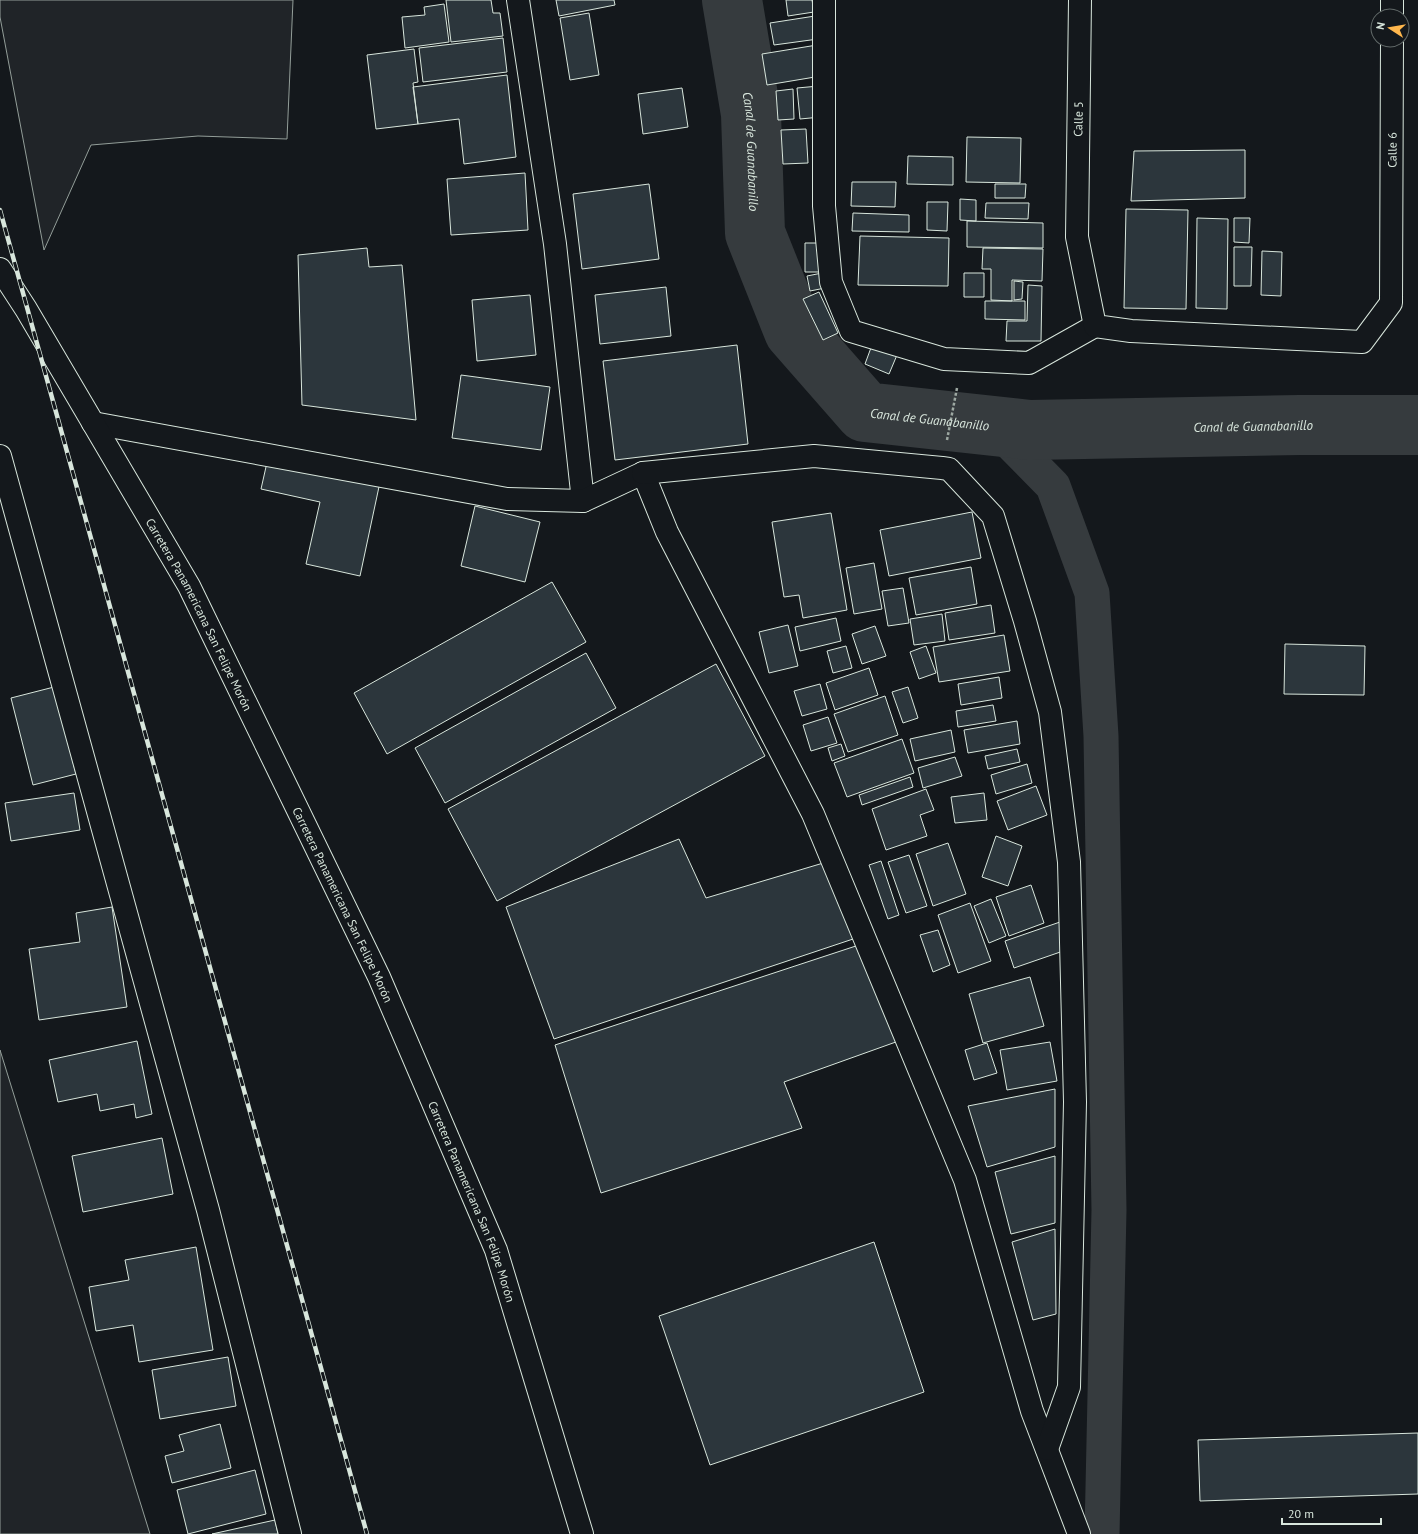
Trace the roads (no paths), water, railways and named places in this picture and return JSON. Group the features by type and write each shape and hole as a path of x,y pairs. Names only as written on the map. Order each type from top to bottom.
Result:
{"street":[{"path":"518,0 555,244 583,501"},
{"path":"824,0 824,206 831,282 852,331 944,359 1029,363 1095,326"},
{"name":"Calle 5","path":"1080,0 1076,238 1095,326"},
{"name":"Calle 6","path":"1095,326 1131,331 1362,342 1391,303 1392,48"},
{"name":"Carretera Panamericana San Felipe Morón","path":"0,269 26,309 189,586 379,977 496,1250 582,1534"},
{"path":"93,423 507,499 583,501 644,473 814,456 942,468 949,469 993,516 1025,621 1050,712 1069,862 1074,1102 1070,1387 1047,1449"},
{"path":"0,456 208,1210 290,1534"},
{"path":"644,473 667,532 813,814 962,1173 1032,1411 1079,1534"}],"waterway":[{"name":"Canal de Guanabanillo","path":"732,0 751,114 755,233 794,331 865,412 1030,430 1300,425 1418,425"},
{"path":"994,426 1053,486 1092,593 1101,736 1109,1210 1102,1534"}],"railway":[{"path":"0,210 367,1534"}]}
